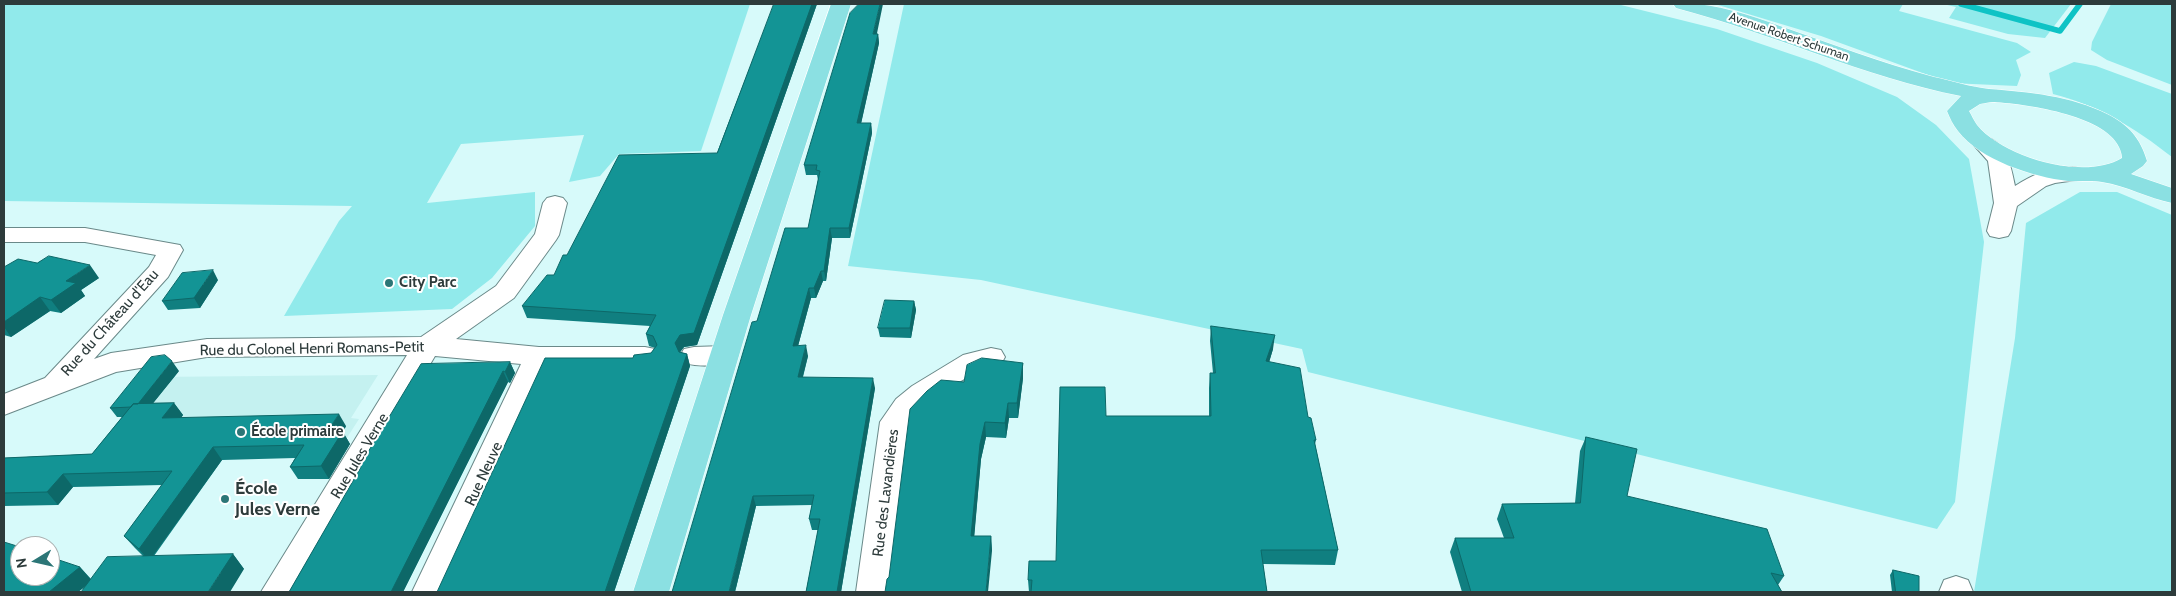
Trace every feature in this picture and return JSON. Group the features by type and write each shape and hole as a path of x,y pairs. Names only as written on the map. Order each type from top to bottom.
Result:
{"main road":[{"path":"651,592 709,356 841,4"},
{"name":"Avenue Robert Schuman","path":"1683,4 1787,34 1865,63 1950,89 1990,95 2033,98 2056,103 2092,117 2115,130 2128,141 2135,151 2135,161"},
{"name":"Avenue Robert Schuman","path":"1865,63 1943,105 1960,121 1968,132 2002,154 2026,163 2075,174 2102,175"},
{"path":"1960,121 1958,111 1964,103 1975,98 1990,95"},
{"path":"2102,175 2128,168 2135,161 2172,183"},
{"path":"2102,175 2123,178 2172,196"}],"street":[{"path":"1983,143 1999,160 2006,203 1999,231"},
{"path":"2006,203 2038,181 2050,176 2075,174"},
{"path":"427,346 505,292 547,234 554,203"},
{"name":"Rue du Château d'Eau","path":"4,235 86,235 172,250 159,271 54,385"},
{"name":"Rue du Colonel Henri Romans-Petit","path":"4,405 111,363 207,348 427,346 539,356 645,356"},
{"name":"Rue Jules Verne","path":"278,592 427,346"},
{"name":"Rue Neuve","path":"429,592 539,356"},
{"name":"Rue des Lavandières","path":"873,592 895,422 906,406 922,393 973,362 991,357"}],"shaded area":[{"path":"4,4 750,4 701,151 619,154 600,176 569,182 584,135 461,144 427,203 535,192 535,226 492,278 452,309 284,316 339,221 352,206 4,201"},
{"path":"904,4 1617,4 1717,29 1817,63 1897,97 1936,125 1969,159 1984,242 1955,502 1937,529 1308,372 1302,349 981,280 848,266"},
{"path":"1715,4 1903,4 1899,11 2017,43 2031,52 2016,60 2021,75 2017,86 1950,83 1821,36"},
{"path":"1943,4 2071,4 2045,38 2008,34 1949,18 1956,7"},
{"path":"2111,4 2172,4 2172,85 2107,60 2091,50 2092,42"},
{"path":"2074,62 2096,66 2172,94 2172,157 2144,136 2101,111 2053,94 2049,73"},
{"path":"2080,192 2117,192 2172,215 2172,592 1974,592 2015,338 2026,223"},
{"name":"École primaire","path":"378,375 351,418 359,419 343,444 201,460 176,484 86,487 142,417 117,417 150,377"}],"building":[{"path":"774,4 812,4 694,333 680,335 675,343 679,352 687,354 605,592 437,592 545,358 633,358 634,355 651,353 657,345 653,336 646,334 656,315 522,306 547,275 554,275 563,255 567,255 619,155 717,153"},
{"path":"859,4 880,4 873,34 878,34 857,123 871,123 849,228 830,228 824,271 821,271 814,288 809,288 793,346 806,345 798,377 873,378 837,592 806,592 820,519 809,519 814,495 753,496 729,592 672,592 752,322 757,321 785,228 808,228 820,171 816,170 817,165 804,165 850,13"},
{"path":"49,256 90,265 66,281 76,283 51,300 40,297 4,322 4,267 18,259 37,263"},
{"path":"213,270 194,298 162,301 182,273"},
{"path":"885,300 914,301 910,328 878,328"},
{"path":"1211,326 1275,335 1266,361 1300,368 1308,417 1311,418 1316,440 1314,440 1338,550 1261,550 1267,592 1031,592 1032,580 1028,580 1029,561 1056,561 1060,387 1105,387 1106,416 1211,416 1210,373 1215,373"},
{"path":"165,355 172,361 138,404 133,404 131,407 110,408 151,357"},
{"path":"982,358 1023,363 1017,403 1008,403 1005,423 985,422 980,444 971,536 991,536 986,592 885,592 889,577 910,409 927,391 941,380 964,382 967,365"},
{"path":"510,362 505,372 503,371 391,592 289,592 361,467 359,467 421,364"},
{"path":"174,403 162,418 339,414 327,432 343,431 321,466 290,467 304,445 213,447 139,549 124,536 172,471 63,474 47,492 4,493 4,458 92,454 133,404"},
{"path":"1586,437 1637,449 1627,496 1767,529 1784,576 1771,573 1782,592 1471,592 1455,538 1514,538 1502,504 1580,503"},
{"path":"4,542 10,544 10,586 56,586 49,592 4,592"},
{"path":"233,554 208,592 81,592 107,557"},
{"path":"60,560 80,567 60,583"},
{"path":"1893,570 1919,576 1919,592 1896,592"}],"waterway":[{"path":"1961,4 2060,31 2080,4"}],"place":[{"name":"City Parc","path":"389,283"},
{"name":"École primaire","path":"241,432"},
{"name":"École Jules Verne","path":"225,499"}]}
